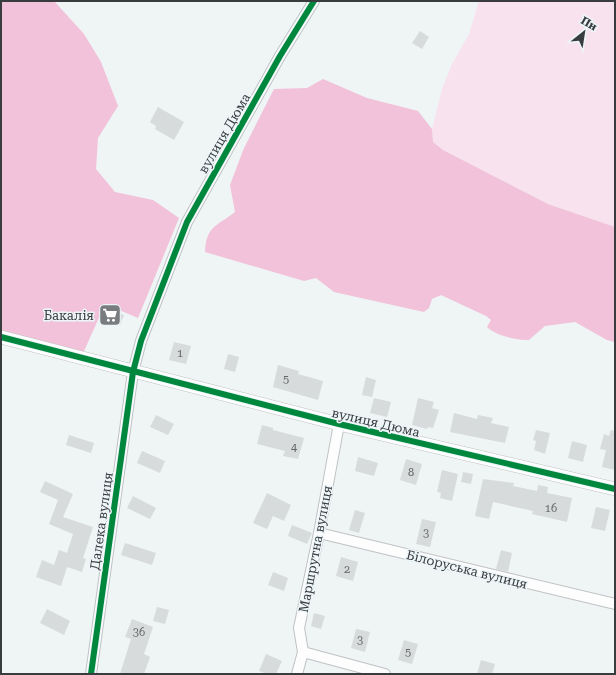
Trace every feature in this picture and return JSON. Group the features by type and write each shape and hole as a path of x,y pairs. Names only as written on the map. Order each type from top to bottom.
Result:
{"street":[{"name":"вулиця Дюма","path":"133,372 141,341 187,222 280,56 314,1"},
{"name":"вулиця Дюма","path":"1,337 339,424 615,489"},
{"name":"Далека вулиця","path":"91,674 133,372"},
{"name":"Маршрутна вулиця","path":"298,674 303,652 299,628 319,533 339,424"},
{"name":"Білоруська вулиця","path":"319,533 615,604"},
{"path":"303,652 385,674"}],"shaded area":[{"path":"1,1 54,1 84,34 101,62 118,106 98,138 96,169 115,192 153,200 179,218 138,318 105,304 81,358 1,337"},
{"path":"479,1 615,1 615,227 548,204 443,150 433,142 432,129 442,89 451,66 469,34"},
{"path":"323,79 367,98 418,111 432,129 433,142 443,150 548,204 615,227 615,342 607,340 575,322 545,326 529,340 513,338 496,333 487,327 491,320 486,316 441,295 432,299 429,308 424,312 334,292 316,278 304,281 205,252 206,243 210,232 218,224 235,212 230,185 244,148 274,89 307,88"}],"building":[{"path":"420,31 429,37 422,49 412,43"},
{"path":"158,107 184,122 174,140 155,129 156,126 150,122"},
{"path":"108,308 124,315 120,325 104,318"},
{"path":"174,342 191,346 186,364 169,360"},
{"path":"228,354 239,357 235,372 224,369"},
{"path":"278,365 299,371 298,374 323,381 318,400 273,387"},
{"path":"366,377 376,380 372,397 362,395"},
{"path":"374,398 391,402 387,417 370,413"},
{"path":"418,398 434,402 432,408 439,410 433,428 428,427 427,429 412,425"},
{"path":"454,413 477,419 478,415 493,418 491,423 509,427 505,443 450,432"},
{"path":"156,415 174,424 168,435 150,427"},
{"path":"262,425 273,428 273,430 304,438 298,459 283,456 285,451 257,444"},
{"path":"536,430 550,433 545,454 534,450 536,441 533,440"},
{"path":"611,430 615,431 615,470 602,467 606,450 600,449 604,434 609,436"},
{"path":"69,435 94,443 91,453 66,445"},
{"path":"572,441 587,445 583,462 568,458"},
{"path":"142,451 165,461 160,473 137,463"},
{"path":"358,457 378,463 374,476 355,471"},
{"path":"406,459 422,464 416,485 400,480"},
{"path":"442,470 458,474 452,501 440,498 441,493 437,492"},
{"path":"463,472 473,474 471,484 461,482"},
{"path":"483,479 514,483 513,486 537,491 538,485 548,487 547,493 572,498 567,522 532,514 533,511 493,502 489,519 475,516"},
{"path":"45,481 73,494 63,517 93,527 83,558 86,559 82,572 67,567 61,586 36,577 42,560 54,565 59,550 67,553 73,534 49,524 58,500 40,492"},
{"path":"267,493 291,505 284,521 273,516 267,529 253,523"},
{"path":"133,496 156,508 150,519 127,508"},
{"path":"596,507 610,510 605,531 591,528"},
{"path":"355,510 365,513 359,533 349,530"},
{"path":"422,519 436,522 430,547 416,544"},
{"path":"292,525 312,533 307,544 288,536"},
{"path":"125,543 156,553 152,565 121,555"},
{"path":"501,550 512,553 508,572 496,569"},
{"path":"341,557 358,562 353,581 336,576"},
{"path":"273,572 288,578 284,591 268,585"},
{"path":"157,607 169,610 165,624 153,621"},
{"path":"47,609 70,621 64,635 40,623"},
{"path":"314,613 325,616 321,629 311,626"},
{"path":"132,619 153,627 144,654 150,657 144,674 120,674 131,639 125,637"},
{"path":"356,629 370,632 365,652 351,648"},
{"path":"404,640 418,644 412,664 398,660"},
{"path":"266,654 282,661 276,674 267,674 259,671"},
{"path":"481,660 495,664 492,674 477,674"}],"cycle path":[{"path":"91,674 133,372 141,341 187,222 280,56 314,1"},
{"path":"1,337 339,424 615,489"}],"place":[{"name":"Бакалія","path":"110,315"}]}
